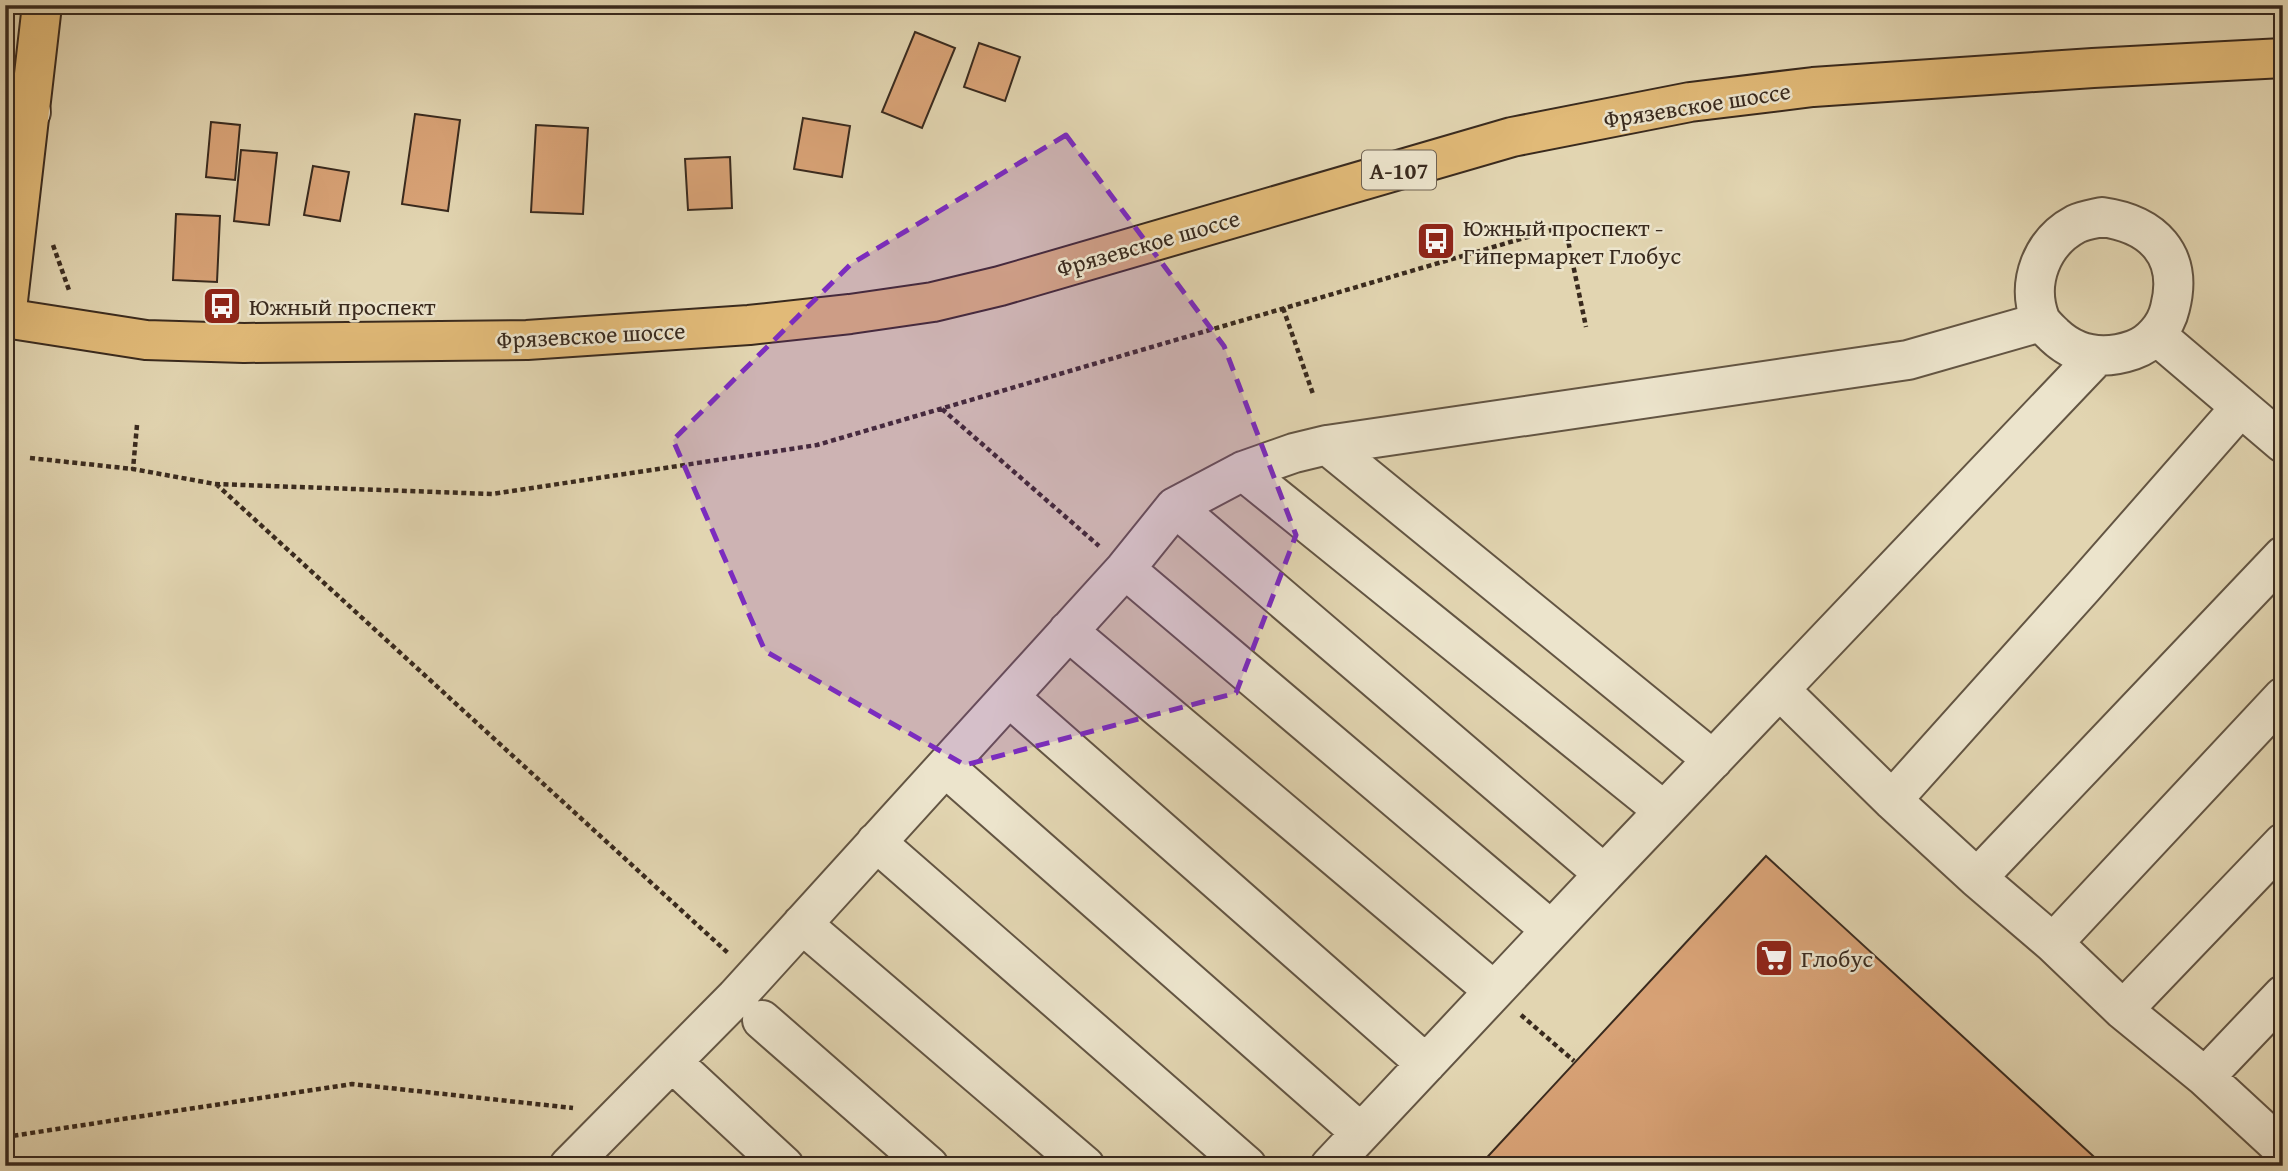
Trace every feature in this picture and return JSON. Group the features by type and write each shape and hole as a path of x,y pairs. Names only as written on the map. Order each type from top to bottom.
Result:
{"main road":[{"path":"6,318 18,110 42,5"},
{"name":"Фрязевское шоссе","path":"6,318 146,340 257,343 527,340 749,325 850,314 933,302 1000,286 1512,137 1690,102 1813,87 2283,58"}],"street":[{"path":"2102,217 2126,220 2147,231 2163,248 2172,269 2174,293 2168,316 2156,335 2138,348 2118,356 2096,357 2075,351 2041,322 2036,299 2036,275 2044,253 2059,234 2079,222 2102,217"},
{"path":"5,323 6,318"},
{"path":"569,1166 736,997 1069,632 1175,507 1242,471 1327,445 1908,360 2041,322"},
{"path":"2156,335 2283,443"},
{"path":"1330,1166 2096,357"},
{"path":"1892,800 2240,408"},
{"path":"1327,445 1713,761"},
{"path":"1242,471 1664,811"},
{"path":"1175,507 1604,874"},
{"path":"1977,878 2283,556"},
{"path":"1125,569 1551,930"},
{"path":"1069,632 1494,991"},
{"path":"1780,690 1892,800 1977,878 2053,943 2123,1010 2205,1077 2283,1149"},
{"path":"1009,697 1426,1064"},
{"path":"2053,943 2283,697"},
{"path":"945,767 1361,1133"},
{"path":"876,842 1247,1166"},
{"path":"2123,1010 2283,843"},
{"path":"802,924 1084,1166"},
{"path":"2205,1077 2283,995"},
{"path":"762,1020 929,1166"},
{"path":"672,1062 784,1166"}],"path":[{"path":"30,458 133,469 215,484 492,494 817,445 1565,226 1586,327"},
{"path":"52,243 72,300"},
{"path":"1283,307 1313,394"},
{"path":"942,408 1125,569"},
{"path":"133,469 137,425"},
{"path":"215,484 729,954"},
{"path":"1494,991 1574,1061"},
{"path":"5,1137 352,1084 578,1108"}],"highlighted area":[{"path":"1066,135 1224,346 1296,535 1236,693 965,765 765,651 673,440 851,264"}],"building":[{"path":"915,32 955,48 922,128 882,112"},
{"path":"979,43 1020,57 1005,101 964,87"},
{"path":"415,114 460,120 448,211 402,204"},
{"path":"803,118 850,126 842,177 794,169"},
{"path":"211,122 240,125 235,180 206,177"},
{"path":"536,125 588,128 583,214 531,212"},
{"path":"241,150 277,153 269,225 234,221"},
{"path":"730,157 732,208 688,210 685,159"},
{"path":"313,166 349,172 340,221 304,215"},
{"path":"176,214 220,216 217,282 173,280"},
{"name":"Глобус","path":"1766,856 2104,1166 1479,1166"}],"place":[{"name":"Южный проспект - Гипермаркет Глобус","path":"1436,241"},
{"name":"Южный проспект","path":"222,306"},
{"name":"Глобус","path":"1774,958"}]}
